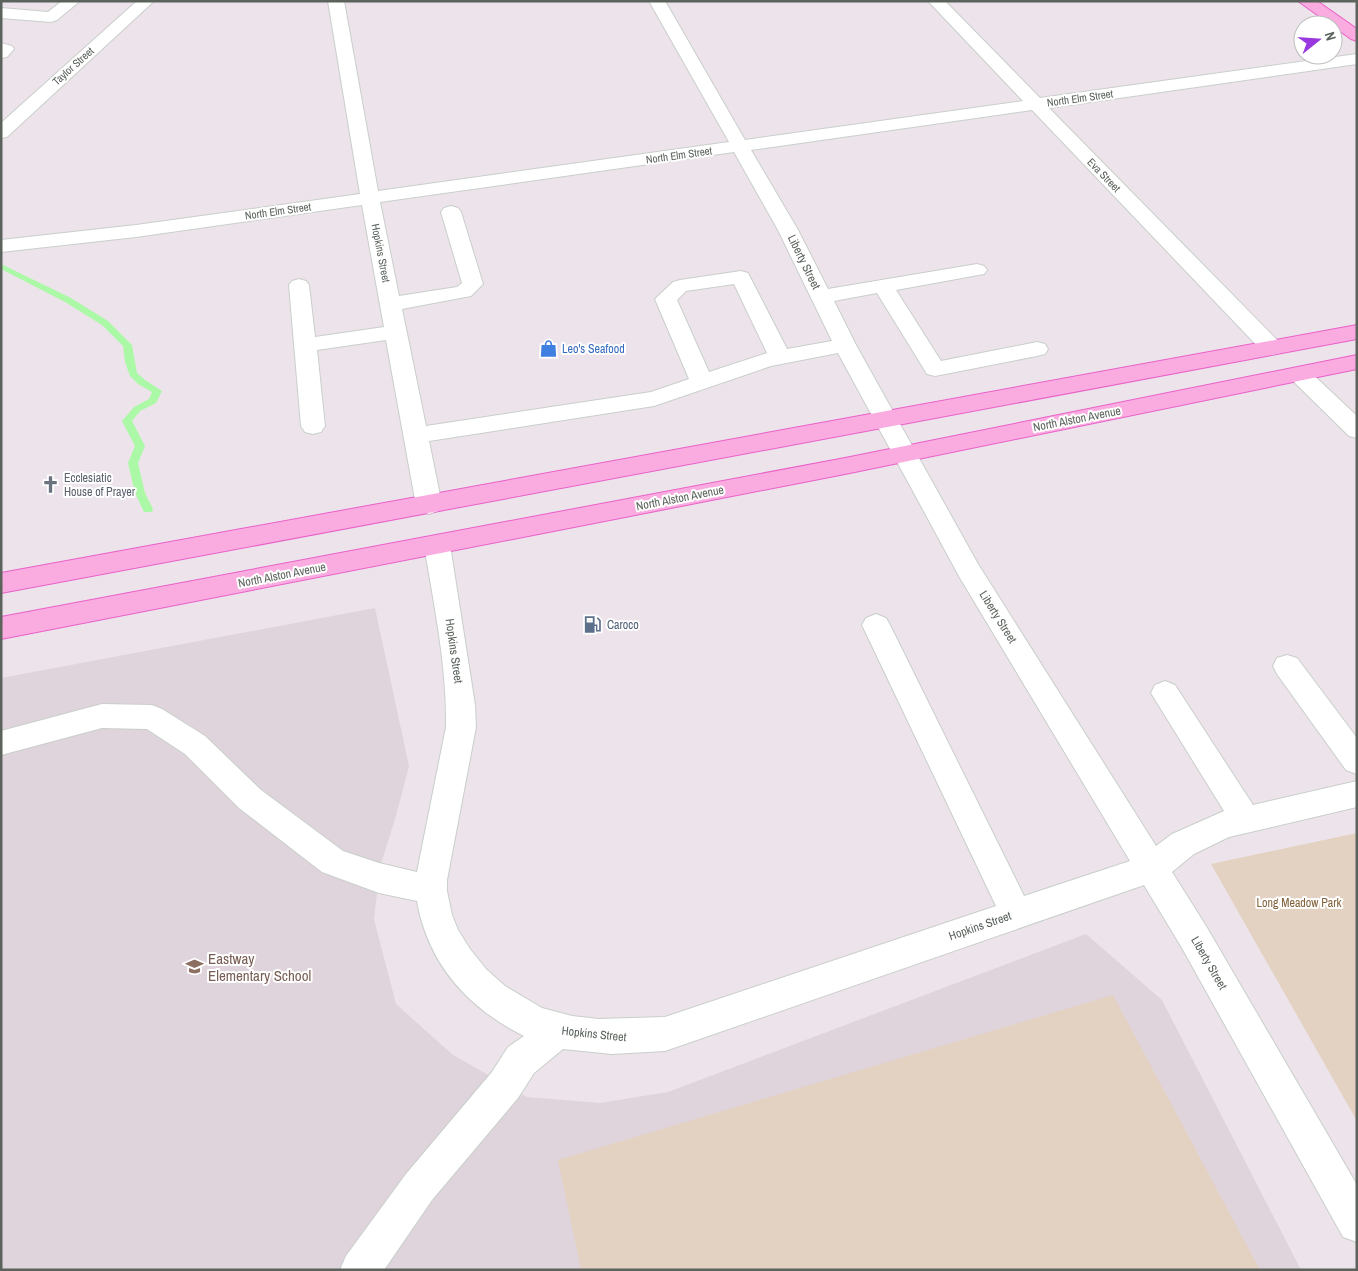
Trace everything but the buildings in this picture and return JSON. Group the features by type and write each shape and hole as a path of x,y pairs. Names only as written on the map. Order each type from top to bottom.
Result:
{"main road":[{"path":"1306,1 1357,36"},
{"path":"1,583 1357,332"},
{"name":"North Alston Avenue","path":"1,628 904,454 1357,362"}],"street":[{"path":"1,13 51,17 72,1"},
{"name":"Taylor Street","path":"1,133 146,1"},
{"name":"Hopkins Street","path":"336,1 370,198 429,505"},
{"name":"Liberty Street","path":"657,1 788,230 845,345 969,571 1194,937 1357,1223"},
{"name":"Eva Street","path":"936,1 1272,348"},
{"path":"1,48 6,49 1,53"},
{"name":"North Elm Street","path":"1,246 109,235 1357,59"},
{"path":"391,304 464,292 474,284 451,212"},
{"path":"820,297 977,270"},
{"path":"702,382 666,300 680,286 741,277 780,357"},
{"path":"299,284 313,426"},
{"path":"883,286 935,369 1036,349"},
{"path":"305,345 396,332"},
{"path":"416,435 654,399 756,363 845,345"},
{"path":"1299,374 1357,430"},
{"name":"Hopkins Street","path":"437,545 451,629 461,712 461,727 431,890 441,932 458,962 484,991 515,1014 558,1031 598,1037 632,1038 665,1034 1152,868 1182,844 1224,825 1357,794"},
{"path":"876,625 1016,914"},
{"path":"1287,666 1357,761"},
{"path":"1165,693 1246,820"},
{"path":"1,743 102,716 152,717 195,745 250,799 333,862 379,878 431,890"},
{"path":"360,1270 419,1187 505,1085 521,1060 558,1031"}],"shaded area":[{"name":"Eastway Elementary School","path":"375,608 409,766 380,867 374,919 396,1004 453,1055 527,1097 600,1103 668,1092 1086,934 1162,1000 1301,1270 1,1270 1,678"}],"green space":[{"name":"Long Meadow Park","path":"1357,833 1357,1121 1211,864"},
{"path":"1113,995 1260,1270 581,1270 558,1160"}],"waterway":[{"path":"1,266 68,300 105,323 127,345 129,362 136,378 157,391 153,401 137,409 127,421 140,446 133,463 140,493 148,509"}],"place":[{"name":"Leo's Seafood","path":"548,349"},
{"name":"Ecclesiatic House of Prayer","path":"50,485"},
{"name":"Caroco","path":"593,625"},
{"name":"Eastway Elementary School","path":"194,967"}]}
